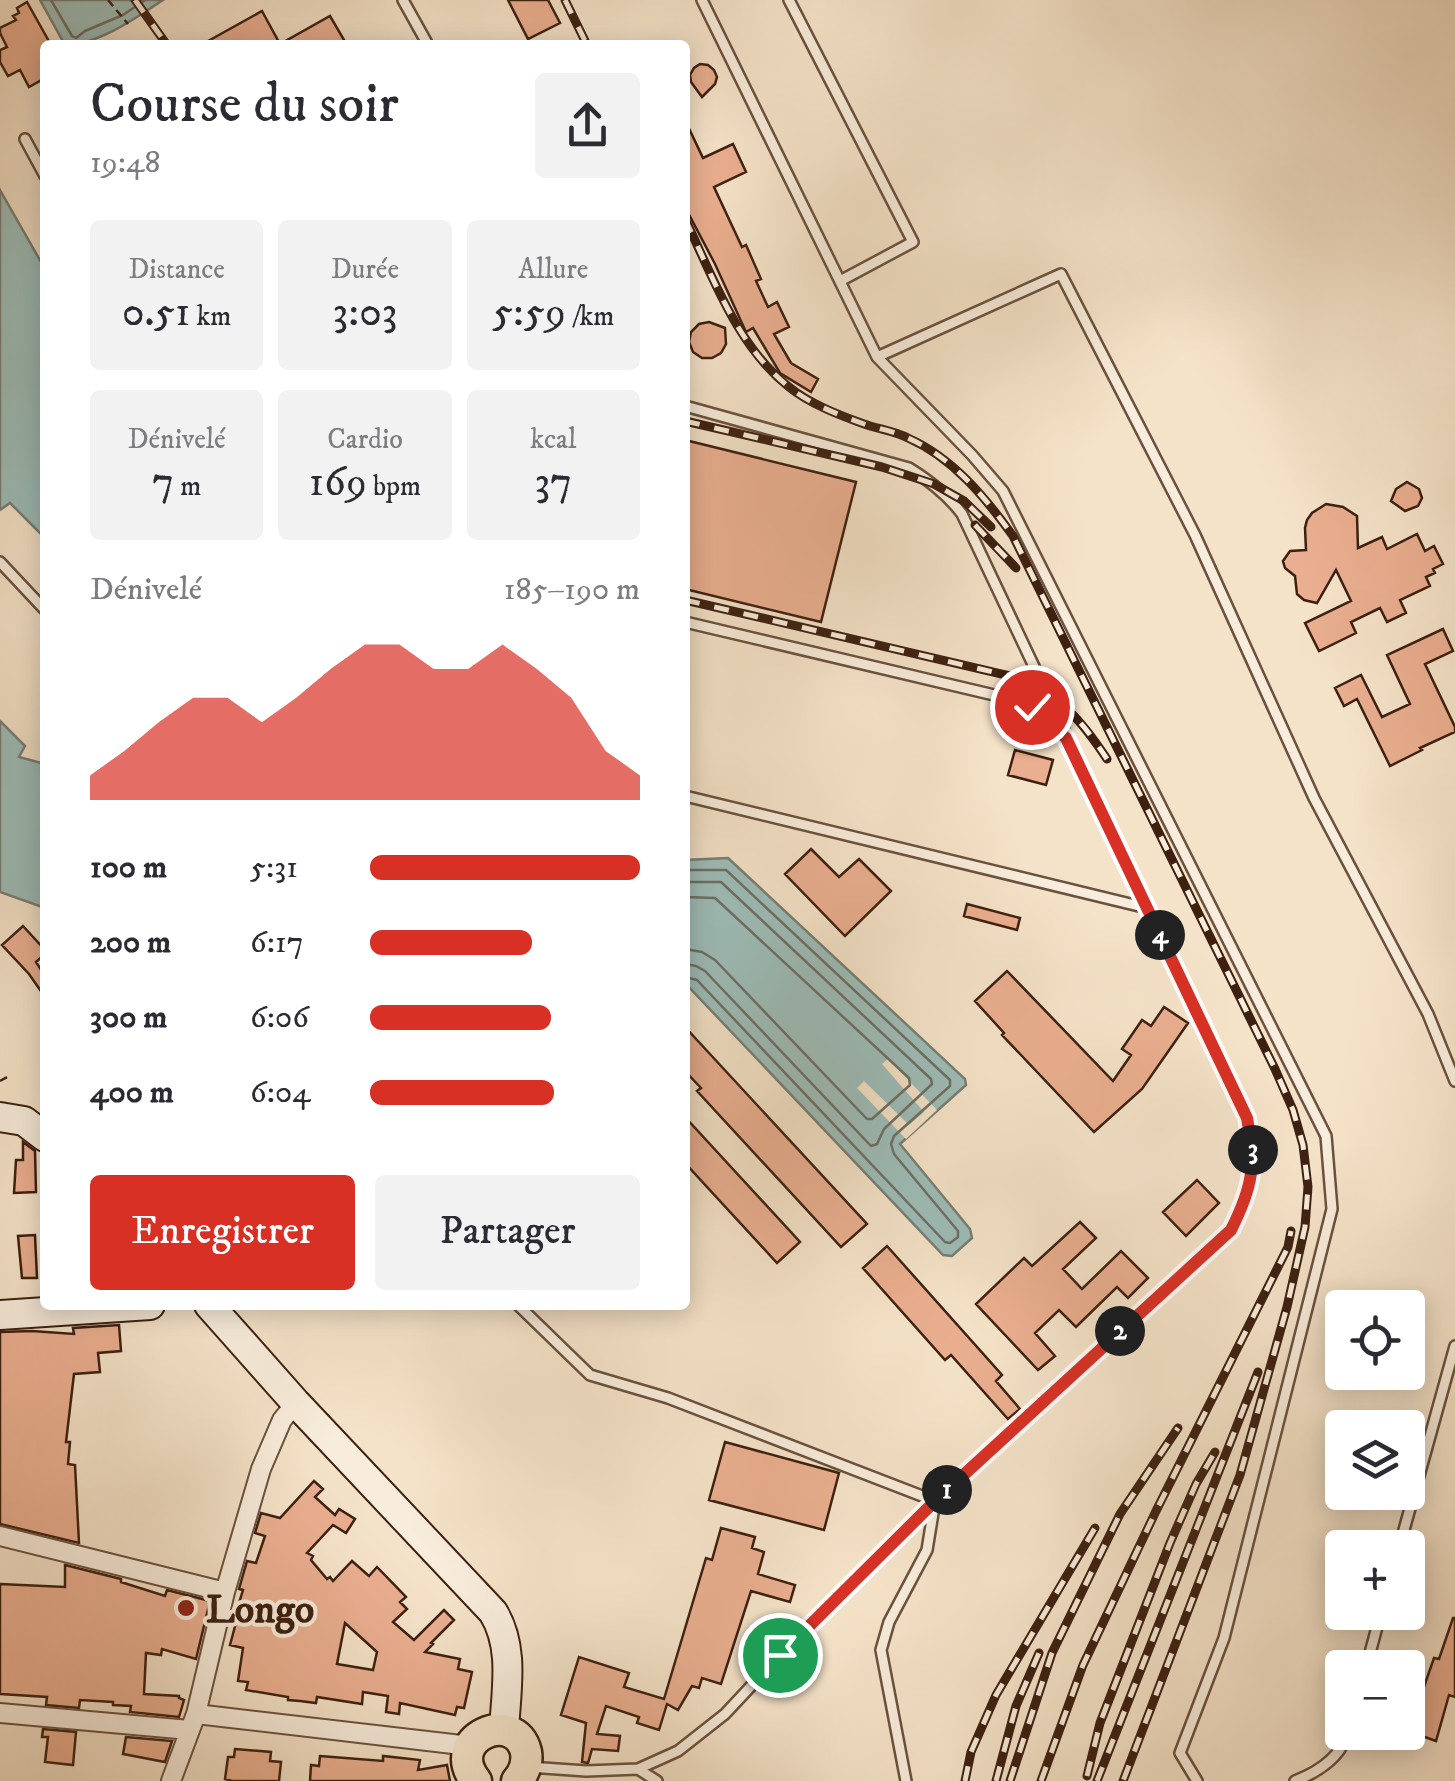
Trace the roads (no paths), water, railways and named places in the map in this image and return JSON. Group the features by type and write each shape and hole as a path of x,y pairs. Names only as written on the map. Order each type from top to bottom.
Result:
{"main road":[{"path":"0,1117 24,1121 40,1133"},
{"path":"0,1315 75,1310"},
{"path":"213,1310 493,1612 503,1628 507,1663 504,1730"},
{"path":"476,1781 467,1765 470,1746 484,1732 504,1730 513,1734 525,1748 521,1774"}],"street":[{"path":"171,1781 192,1722 260,1469 282,1420 296,1403"},
{"path":"0,1536 225,1592"},
{"path":"0,1712 192,1722 470,1746"}],"lane":[{"path":"403,0 425,40"},
{"path":"702,0 877,356 1003,490 1326,1136 1332,1210 1224,1638 1180,1753 1197,1781"},
{"path":"789,0 914,242 840,281"},
{"path":"25,139 40,167"},
{"path":"877,356 1061,274 1195,536 1314,798 1428,1014 1455,1081"},
{"path":"521,1774 638,1769 678,1751 725,1714 935,1501 1231,1230 1248,1196 1254,1155 1247,1118 962,514 934,484 908,468 690,407"},
{"path":"0,562 40,605"},
{"path":"690,623 1011,699 1032,707 1066,738"},
{"path":"690,797 1147,908"},
{"path":"523,1310 590,1375 668,1398 935,1501"},
{"path":"1404,1530 1455,1346"},
{"path":"906,1781 880,1650 889,1622 926,1550 935,1501"},
{"path":"1295,1781 1315,1773 1341,1750"},
{"path":"638,1769 656,1781"}],"water":[{"path":"40,0 163,0 103,36 62,40"},
{"path":"0,190 40,260 40,533 10,503 0,510"},
{"path":"0,721 25,746 19,757 40,763 40,906 0,892"},
{"path":"728,858 965,1079 966,1085 900,1144 970,1229 972,1238 952,1256 943,1255 690,988 690,860"}],"railway":[{"path":"135,0 163,40"},
{"path":"565,0 585,40"},
{"path":"690,229 728,309 771,370 815,404 903,436 939,456 979,493 1013,536 1275,1069 1303,1145 1308,1187 1305,1227 1240,1475 1123,1781"},
{"path":"690,422 882,467 934,484 964,501 991,527"},
{"path":"975,525 1016,568"},
{"path":"690,601 1019,678 1070,712 1107,759"},
{"path":"1041,1781 1083,1665 1288,1247 1291,1231"},
{"path":"1097,1781 1258,1372"},
{"path":"1010,1781 1052,1653 1120,1514 1178,1428"},
{"path":"1087,1776 1100,1723 1170,1543 1215,1452"},
{"path":"965,1781 971,1752 996,1695 1095,1528"},
{"path":"996,1781 1016,1706 1039,1653"}],"place":[{"name":"Longo","path":"186,1608"}]}
